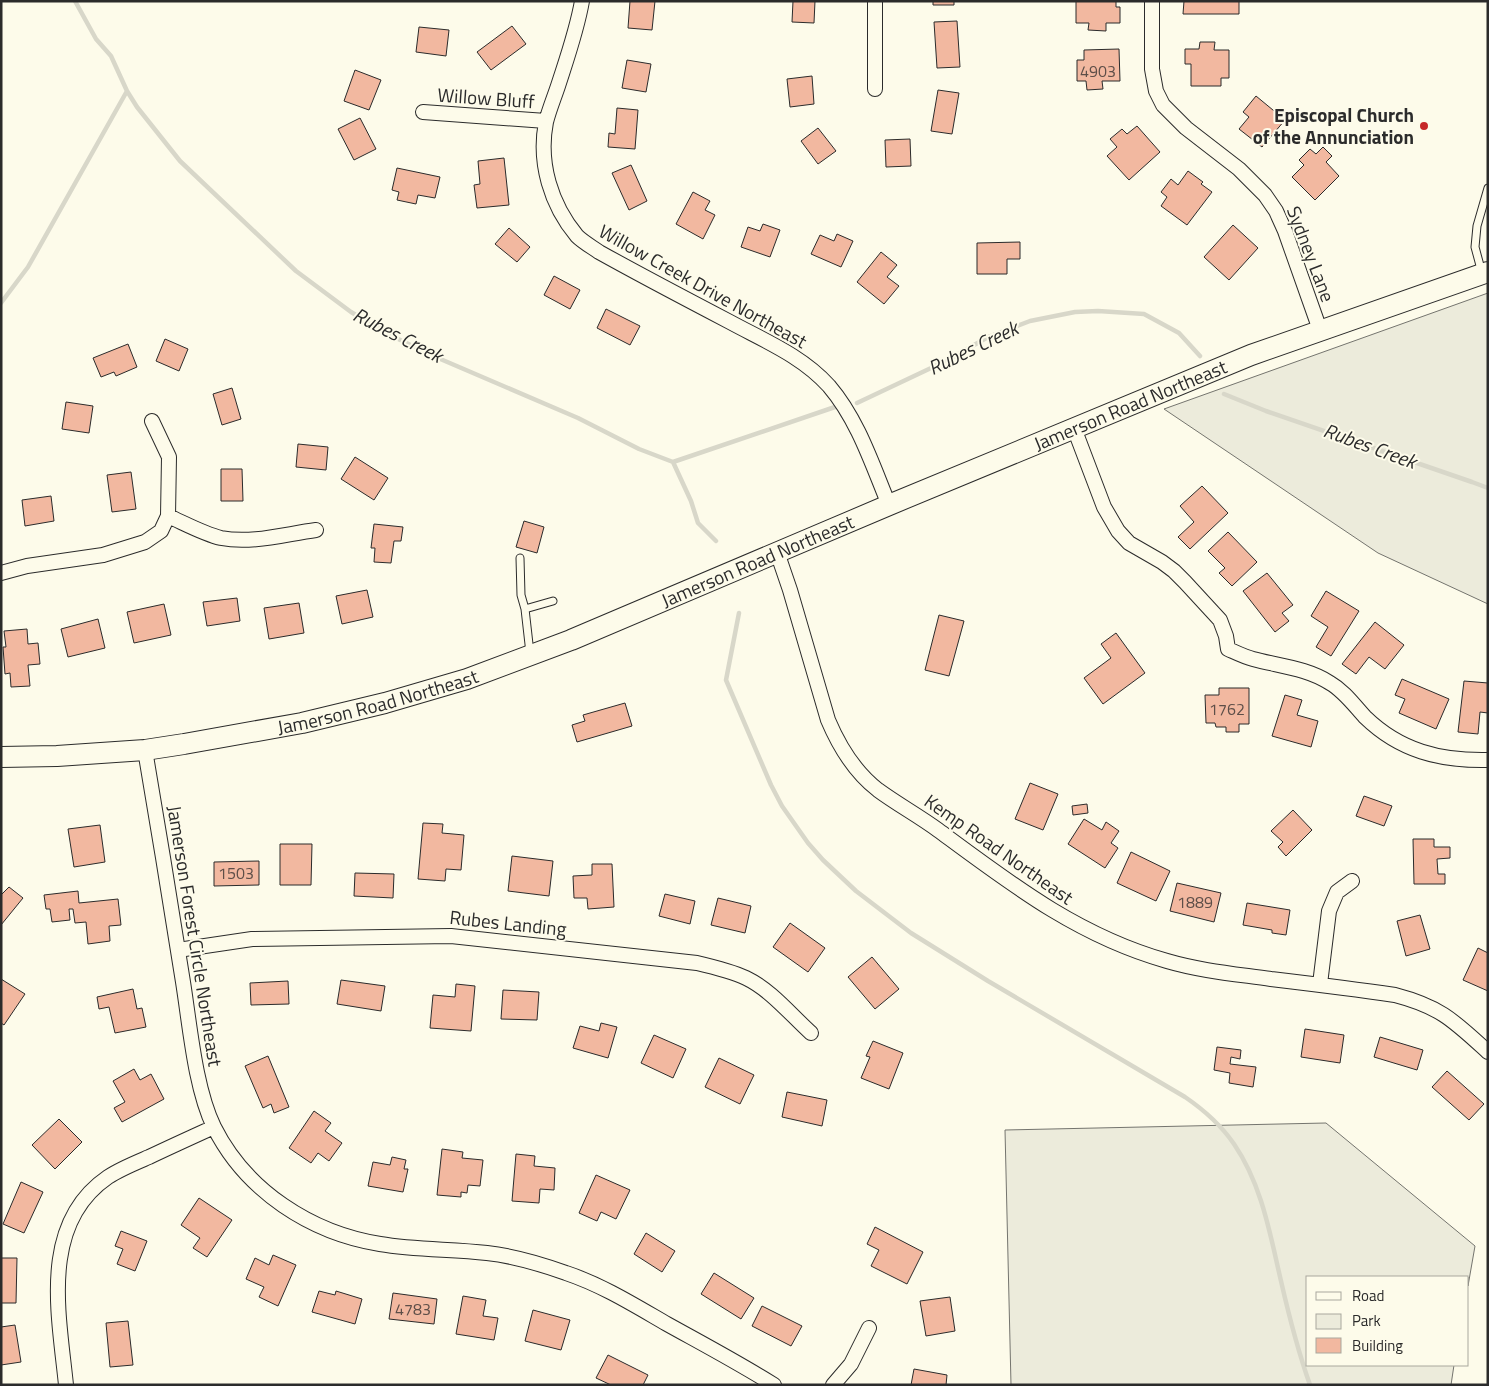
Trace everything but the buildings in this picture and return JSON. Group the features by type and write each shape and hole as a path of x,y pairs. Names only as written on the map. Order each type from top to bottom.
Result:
{"street":[{"name":"Willow Creek Drive Northeast","path":"582,1 578,22 546,121 543,140 544,164 548,184 557,205 578,237 598,252 774,343 796,357 817,374 844,406 858,430 889,505"},
{"path":"875,1 875,89"},
{"name":"Sydney Lane","path":"1152,1 1152,69 1156,91 1163,105 1186,128 1239,169 1265,195 1276,211 1285,231 1320,330"},
{"name":"Willow Bluff","path":"423,112 546,121"},
{"name":"Jamerson Road Northeast","path":"1,757 57,756 145,750 244,734 302,723 375,705 467,679 571,640 889,505 1251,355 1485,273"},
{"path":"1,573 26,566 103,555 126,549 146,542 161,530 168,516 169,457 152,421"},
{"path":"1074,428 1104,508 1118,530 1129,543 1174,571 1220,620 1226,636 1228,650 1252,659 1299,670 1329,682 1342,692 1379,729 1413,749 1443,758 1488,760"},
{"path":"168,516 219,538 238,540 258,540 316,530"},
{"name":"Kemp Road Northeast","path":"777,552 835,738 861,774 878,790 920,817 1016,888 1048,909 1124,947 1167,962 1196,968 1395,995 1419,1001 1453,1019 1488,1052"},
{"name":"Jamerson Forest Circle Northeast","path":"145,750 200,1082 214,1127 231,1154 267,1194 306,1220 352,1239 381,1245 420,1249 489,1253 527,1260 569,1274 612,1293 774,1385"},
{"path":"1320,984 1329,911 1337,892 1352,881"},
{"name":"Rubes Landing","path":"178,950 252,939 451,936 697,963 722,968 747,978 768,993 812,1033"},
{"path":"66,1385 57,1291 59,1257 66,1232 76,1211 88,1195 107,1177 214,1127"},
{"path":"833,1385 851,1364 868,1328"}],"lane":[{"path":"1485,273 1475,247 1477,226 1488,188"},
{"path":"520,558 521,595 525,609 530,656"},
{"path":"525,609 552,601"}],"green space":[{"path":"1488,293 1488,604 1378,553 1164,409"},
{"path":"1326,1123 1475,1246 1469,1280 1469,1276 1306,1276 1306,1366 1454,1366 1451,1385 1011,1385 1005,1130"}],"waterway":[{"name":"Rubes Creek","path":"75,1 96,39 111,56 127,91 137,107 180,161 296,271 351,312 390,335 431,355 578,418 639,449 673,462 835,407"},
{"path":"1,303 28,267 127,91"},
{"name":"Rubes Creek","path":"857,403 948,360 988,337 1030,321 1075,312 1098,311 1144,314 1179,333 1200,356"},
{"name":"Rubes Creek","path":"1224,394 1266,411 1488,488"},
{"path":"673,462 691,501 698,523 716,541"},
{"path":"739,613 726,680 771,785 782,806 808,843 823,860 856,891 911,933 988,981 1185,1097 1224,1130 1244,1160 1264,1210 1294,1333 1310,1385"}],"place":[{"name":"Episcopal Church of the Annunciation","path":"1424,126"}]}
